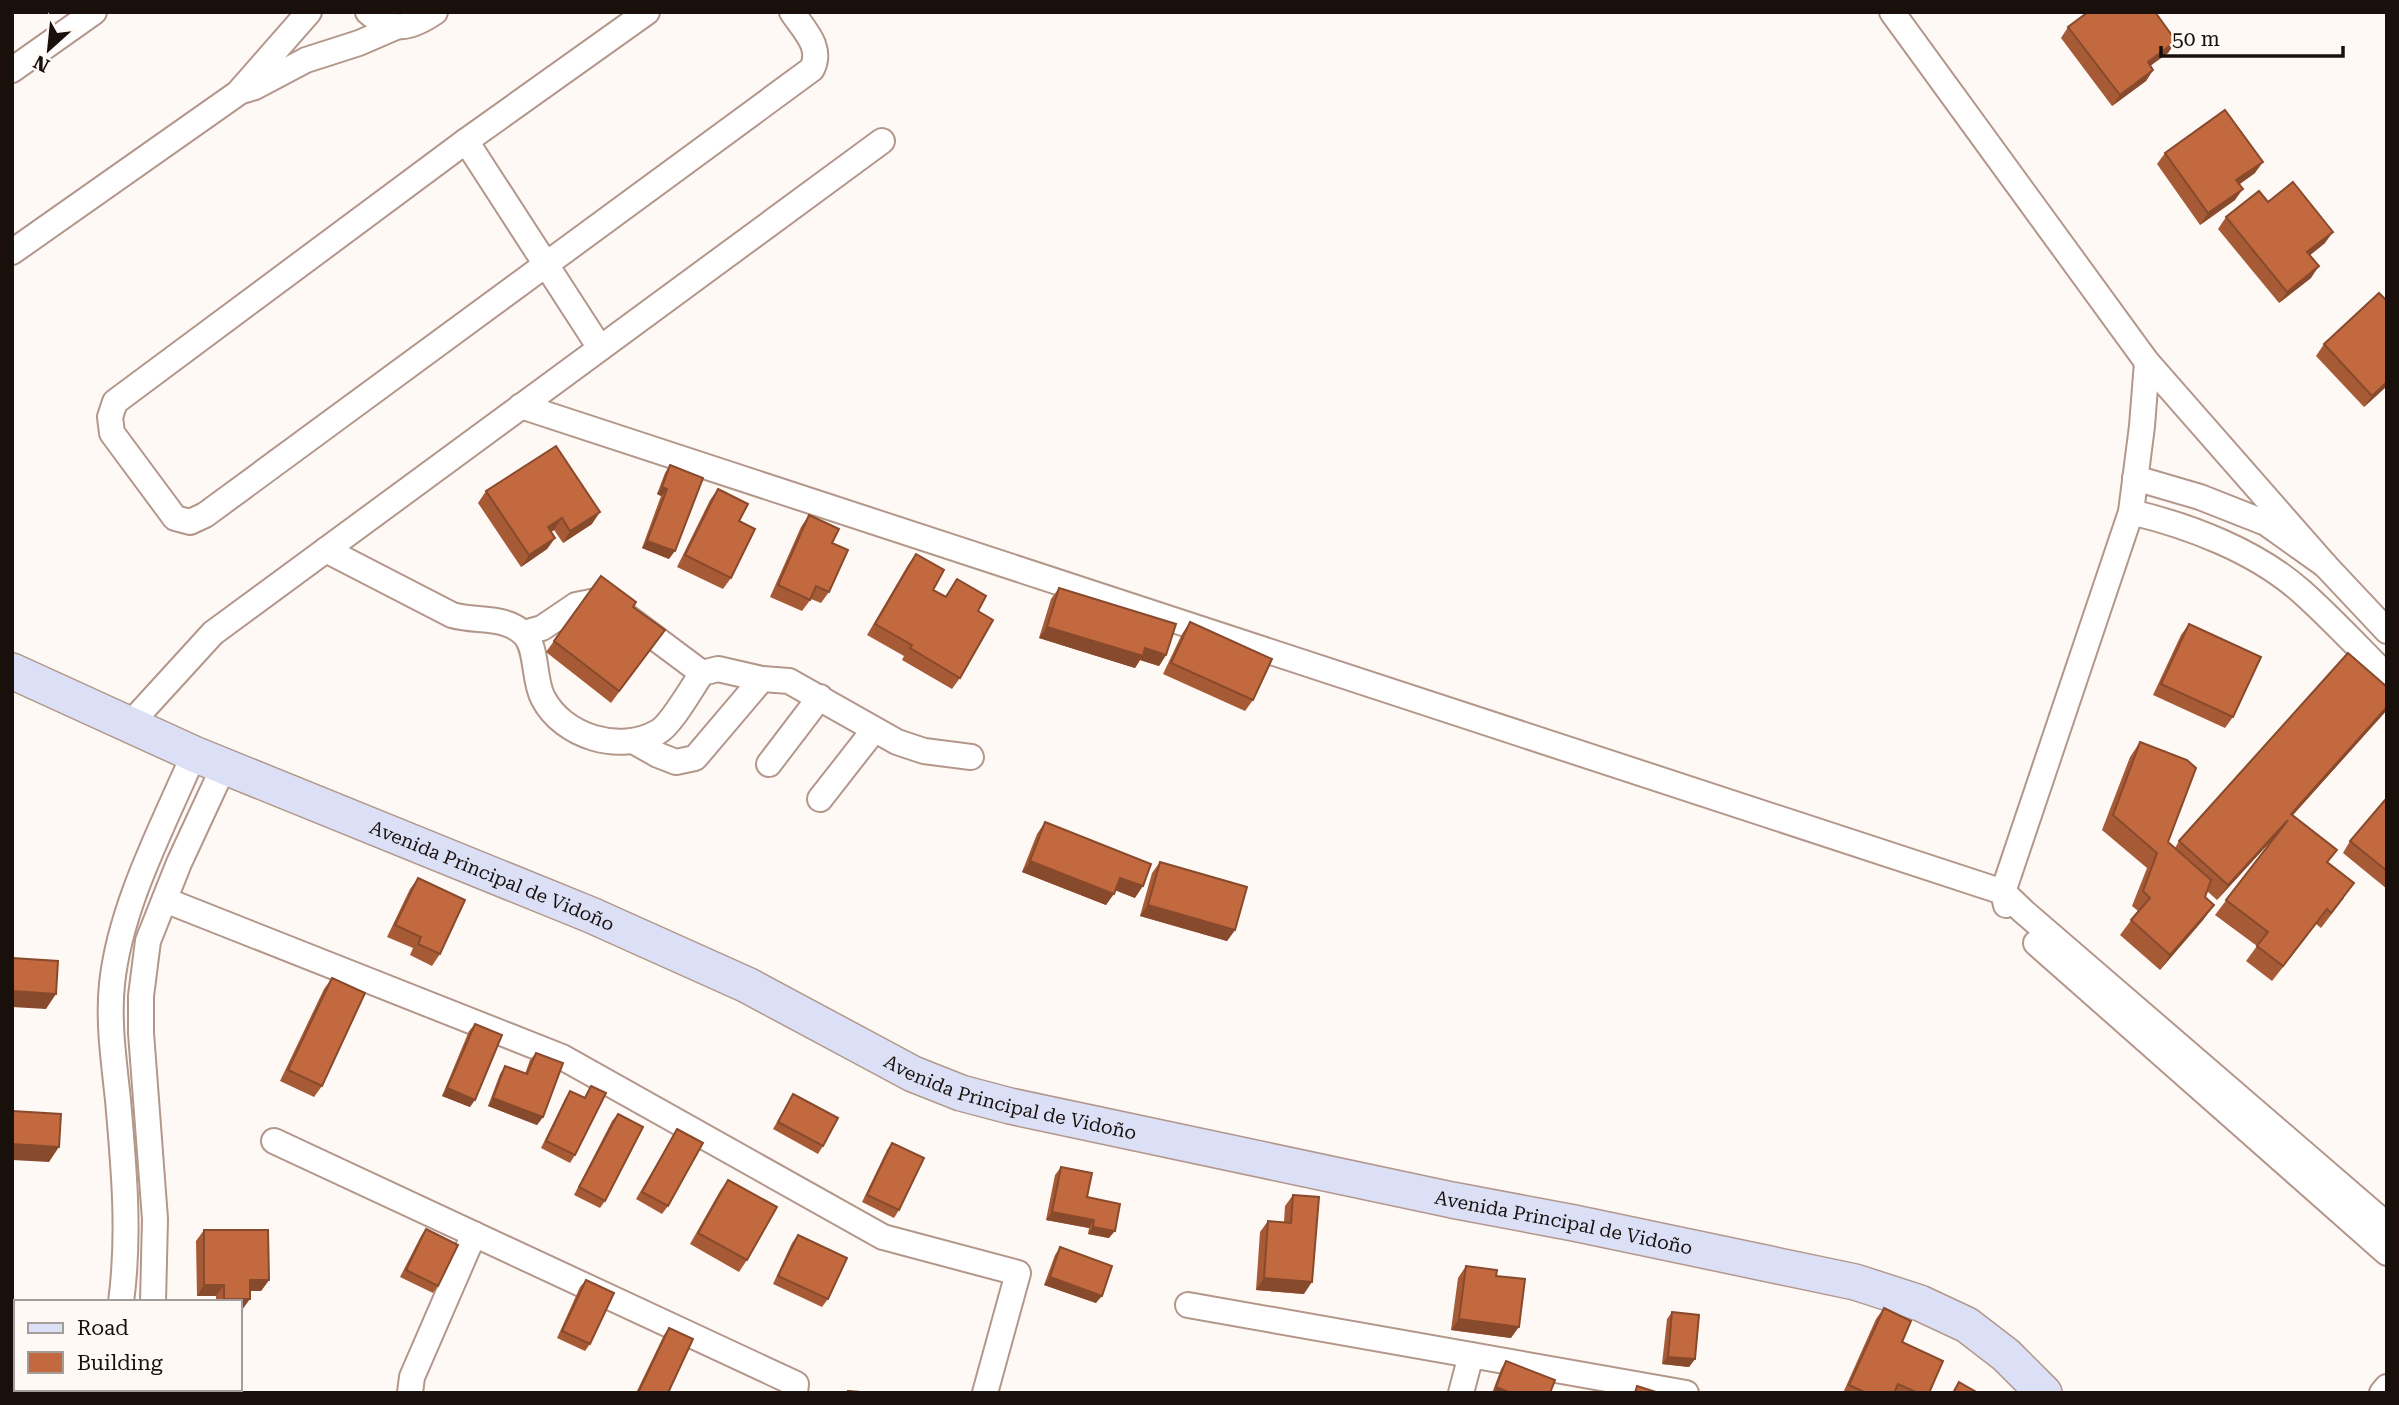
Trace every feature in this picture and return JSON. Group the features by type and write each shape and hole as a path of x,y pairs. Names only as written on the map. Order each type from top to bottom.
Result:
{"main road":[{"name":"Avenida Principal de Vidoño","path":"12,671 209,760 591,915 747,985 913,1074 961,1093 1010,1106 1358,1180 1855,1282 1920,1303 1967,1325 2006,1355 2044,1393"}],"street":[{"path":"12,70 94,12"},
{"path":"12,252 238,93 309,12"},
{"path":"368,12 377,20 396,27"},
{"path":"238,93 255,88 306,60 359,43 396,27 413,25 435,12"},
{"path":"647,12 466,141 115,402 110,425 116,440 175,518 190,522 198,520 812,69 816,58 814,44 792,12"},
{"path":"1892,12 2147,362 2325,565 2387,631"},
{"path":"466,141 600,348"},
{"path":"129,725 213,633 882,141"},
{"path":"2147,362 2131,512 2003,892 2010,922 2387,1253"},
{"path":"521,406 2003,892 2387,1225"},
{"path":"2135,478 2200,497 2266,523 2325,565"},
{"path":"2131,512 2159,518 2200,534 2265,565 2300,591 2387,676"},
{"path":"326,550 452,615 468,620 487,619 509,624 524,633 532,647 534,670 542,697 557,718 586,736 613,743 635,742 661,731 702,673 718,669 762,679 789,681 897,742 924,751 971,757"},
{"path":"524,633 542,628 576,605 596,601 623,614 702,673"},
{"path":"635,742 677,762 695,758 762,679"},
{"path":"769,764 820,697"},
{"path":"820,799 874,730"},
{"path":"153,1300 155,1219 141,996 148,941 165,900 209,760"},
{"path":"121,1300 126,1264 126,1209 111,1030 112,983 123,925 142,874 209,760"},
{"path":"165,900 562,1057 883,1237 1018,1273 985,1393"},
{"path":"274,1141 796,1384 795,1393"},
{"path":"410,1393 412,1377 474,1234"},
{"path":"1188,1305 1686,1393"},
{"path":"1461,1393 1471,1355"},
{"path":"2382,1393 2387,1387"}],"building":[{"path":"2088,12 2155,12 2176,41 2148,62 2153,70 2120,95 2068,27"},
{"path":"2225,110 2263,162 2236,180 2243,189 2208,213 2165,153"},
{"path":"2293,182 2333,232 2307,252 2319,266 2287,292 2226,217 2259,191 2268,202"},
{"path":"2379,293 2387,301 2387,382 2372,396 2324,344"},
{"path":"556,446 600,512 570,531 562,518 548,527 555,538 529,555 486,491"},
{"path":"670,465 703,478 675,551 647,541 667,489 662,487"},
{"path":"718,489 748,504 739,521 755,529 731,578 685,555"},
{"path":"809,515 839,529 832,543 848,550 829,592 816,586 810,600 778,585"},
{"path":"916,554 944,570 933,590 946,597 957,579 986,596 978,611 993,620 960,678 910,648 912,645 875,624"},
{"path":"601,576 636,602 633,607 665,630 619,691 554,641"},
{"path":"1059,588 1176,624 1166,655 1145,648 1143,656 1047,627"},
{"path":"1190,622 1272,659 1253,700 1171,663"},
{"path":"2189,624 2261,657 2233,717 2161,684"},
{"path":"2348,653 2387,687 2387,707 2291,814 2337,850 2327,862 2354,883 2331,913 2327,909 2283,966 2257,946 2268,932 2226,900 2288,820 2228,885 2179,841"},
{"path":"2140,742 2187,760 2196,768 2168,842 2211,880 2205,897 2214,905 2170,955 2131,920 2150,898 2143,891 2157,853 2113,815"},
{"path":"2385,800 2387,801 2387,871 2350,841"},
{"path":"1045,822 1151,864 1143,886 1120,878 1114,894 1030,861"},
{"path":"1160,862 1247,887 1235,930 1148,905"},
{"path":"418,878 465,900 440,954 418,944 421,937 395,925"},
{"path":"12,958 58,961 56,994 12,991"},
{"path":"332,978 365,993 322,1086 288,1070"},
{"path":"475,1024 502,1035 475,1100 447,1088"},
{"path":"536,1053 563,1063 543,1117 493,1098 505,1066 527,1074"},
{"path":"591,1086 606,1093 575,1155 546,1141 570,1091 585,1098"},
{"path":"793,1094 838,1118 823,1146 778,1122"},
{"path":"12,1111 61,1114 59,1147 12,1144"},
{"path":"618,1114 643,1127 605,1201 579,1187"},
{"path":"677,1129 703,1143 668,1206 642,1192"},
{"path":"892,1143 924,1158 899,1210 867,1195"},
{"path":"1061,1167 1092,1173 1087,1197 1120,1204 1115,1231 1093,1227 1094,1220 1052,1212"},
{"path":"728,1180 777,1207 747,1260 698,1233"},
{"path":"1293,1195 1319,1197 1312,1282 1264,1278 1268,1221 1291,1223"},
{"path":"426,1229 458,1245 438,1286 406,1270"},
{"path":"204,1230 268,1230 269,1280 250,1280 250,1299 224,1299 224,1285 204,1285"},
{"path":"798,1235 847,1258 828,1299 778,1276"},
{"path":"1060,1247 1112,1266 1102,1296 1050,1277"},
{"path":"1466,1266 1497,1270 1496,1276 1525,1279 1519,1327 1459,1319"},
{"path":"586,1280 614,1293 590,1344 562,1331"},
{"path":"1884,1308 1911,1321 1902,1342 1943,1361 1929,1393 1918,1393 1898,1384 1894,1393 1866,1393 1849,1385"},
{"path":"1672,1312 1699,1315 1695,1359 1668,1357"},
{"path":"669,1328 693,1339 668,1393 638,1393"},
{"path":"1506,1361 1555,1380 1550,1393 1511,1393 1496,1387"},
{"path":"1959,1382 1978,1393 1953,1393"},
{"path":"1637,1386 1659,1393 1635,1393"}]}
